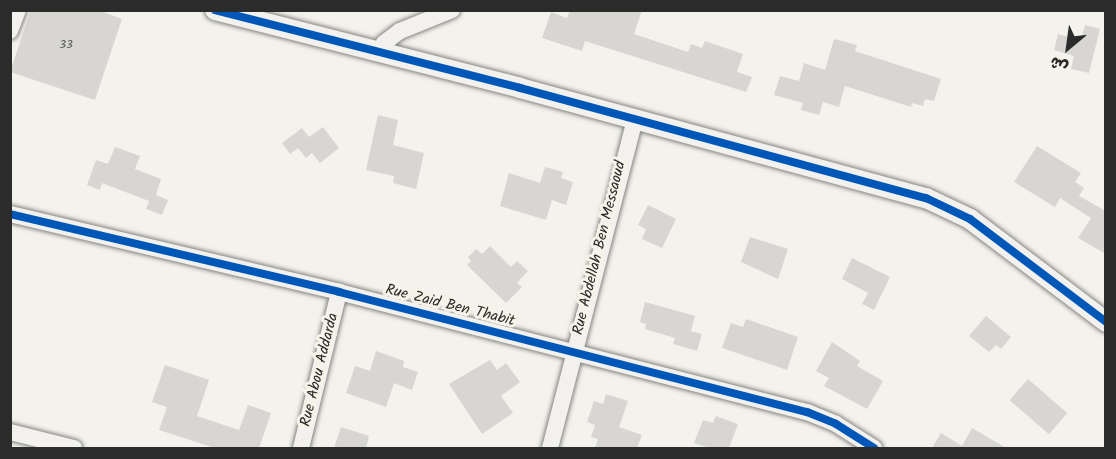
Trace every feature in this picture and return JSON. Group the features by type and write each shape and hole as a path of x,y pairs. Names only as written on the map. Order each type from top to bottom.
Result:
{"street":[{"path":"10,31 18,10"},
{"path":"215,10 635,119 941,204 976,224 1106,322"},
{"path":"379,53 384,43 400,31 452,10"},
{"name":"Rue Abdellah Ben Messaoud","path":"550,448 635,119"},
{"name":"Rue Zaid Ben Thabit","path":"10,214 339,292 807,412 836,424 874,448"},
{"name":"Rue Abou Addarda","path":"301,448 339,292"},
{"path":"10,432 74,448"}],"building":[{"path":"31,10 98,10 122,19 95,100 10,72"},
{"path":"570,10 642,10 634,34 688,52 691,44 702,48 705,41 743,54 737,72 752,77 746,92 585,41 582,51 542,38 551,12 567,18"},
{"path":"1085,25 1100,29 1089,73 1071,69 1074,56 1054,50 1058,34 1081,40"},
{"path":"834,39 857,45 855,51 941,79 934,101 925,99 923,106 912,103 911,107 845,86 839,107 823,102 819,115 801,110 803,103 774,95 780,76 799,81 804,63 825,70"},
{"path":"378,115 398,120 393,145 424,153 416,189 393,183 394,176 366,170"},
{"path":"323,127 339,148 320,163 312,153 306,158 298,148 290,154 282,143 302,128 309,137"},
{"path":"1037,146 1081,173 1075,182 1084,188 1079,196 1106,211 1106,254 1078,238 1091,218 1060,198 1055,207 1014,182"},
{"path":"115,147 140,156 135,169 161,179 156,195 168,200 162,215 146,209 149,201 102,183 100,190 87,185 96,160 108,164"},
{"path":"545,167 563,172 561,178 573,182 566,205 552,200 546,220 500,206 509,173 540,183"},
{"path":"648,205 676,219 662,248 642,239 646,229 638,225"},
{"path":"750,237 788,249 778,279 741,262"},
{"path":"490,246 511,267 517,261 528,271 517,283 522,287 506,303 467,265 471,261 468,257 476,249 482,254"},
{"path":"852,258 890,277 874,310 862,304 868,293 842,279"},
{"path":"645,302 695,316 691,331 702,334 697,351 673,344 675,338 645,329 646,324 640,322"},
{"path":"986,316 1011,337 1001,349 996,345 989,352 969,336"},
{"path":"746,319 798,337 787,370 722,348 731,323 743,327"},
{"path":"832,342 860,361 857,366 883,381 867,409 824,386 829,378 816,371"},
{"path":"376,351 404,361 403,367 418,372 412,390 394,383 386,407 346,393 355,366 370,371"},
{"path":"490,360 497,370 506,363 520,382 501,396 513,413 482,434 449,384"},
{"path":"165,365 209,380 197,416 239,430 248,405 271,413 259,448 215,448 159,430 167,407 152,402"},
{"path":"1028,379 1067,413 1049,434 1010,400"},
{"path":"606,394 628,401 619,427 642,435 637,448 595,448 598,439 591,437 595,425 587,422 594,401 603,404"},
{"path":"716,416 738,424 729,448 710,448 694,443 703,420 713,423"},
{"path":"341,427 369,436 366,448 334,448"},
{"path":"972,428 1006,448 932,448 941,433 962,446"}],"cycle path":[{"path":"215,10 520,88 926,198 970,219 1106,322"},
{"path":"10,214 339,292 807,412 836,424 874,448"}]}
